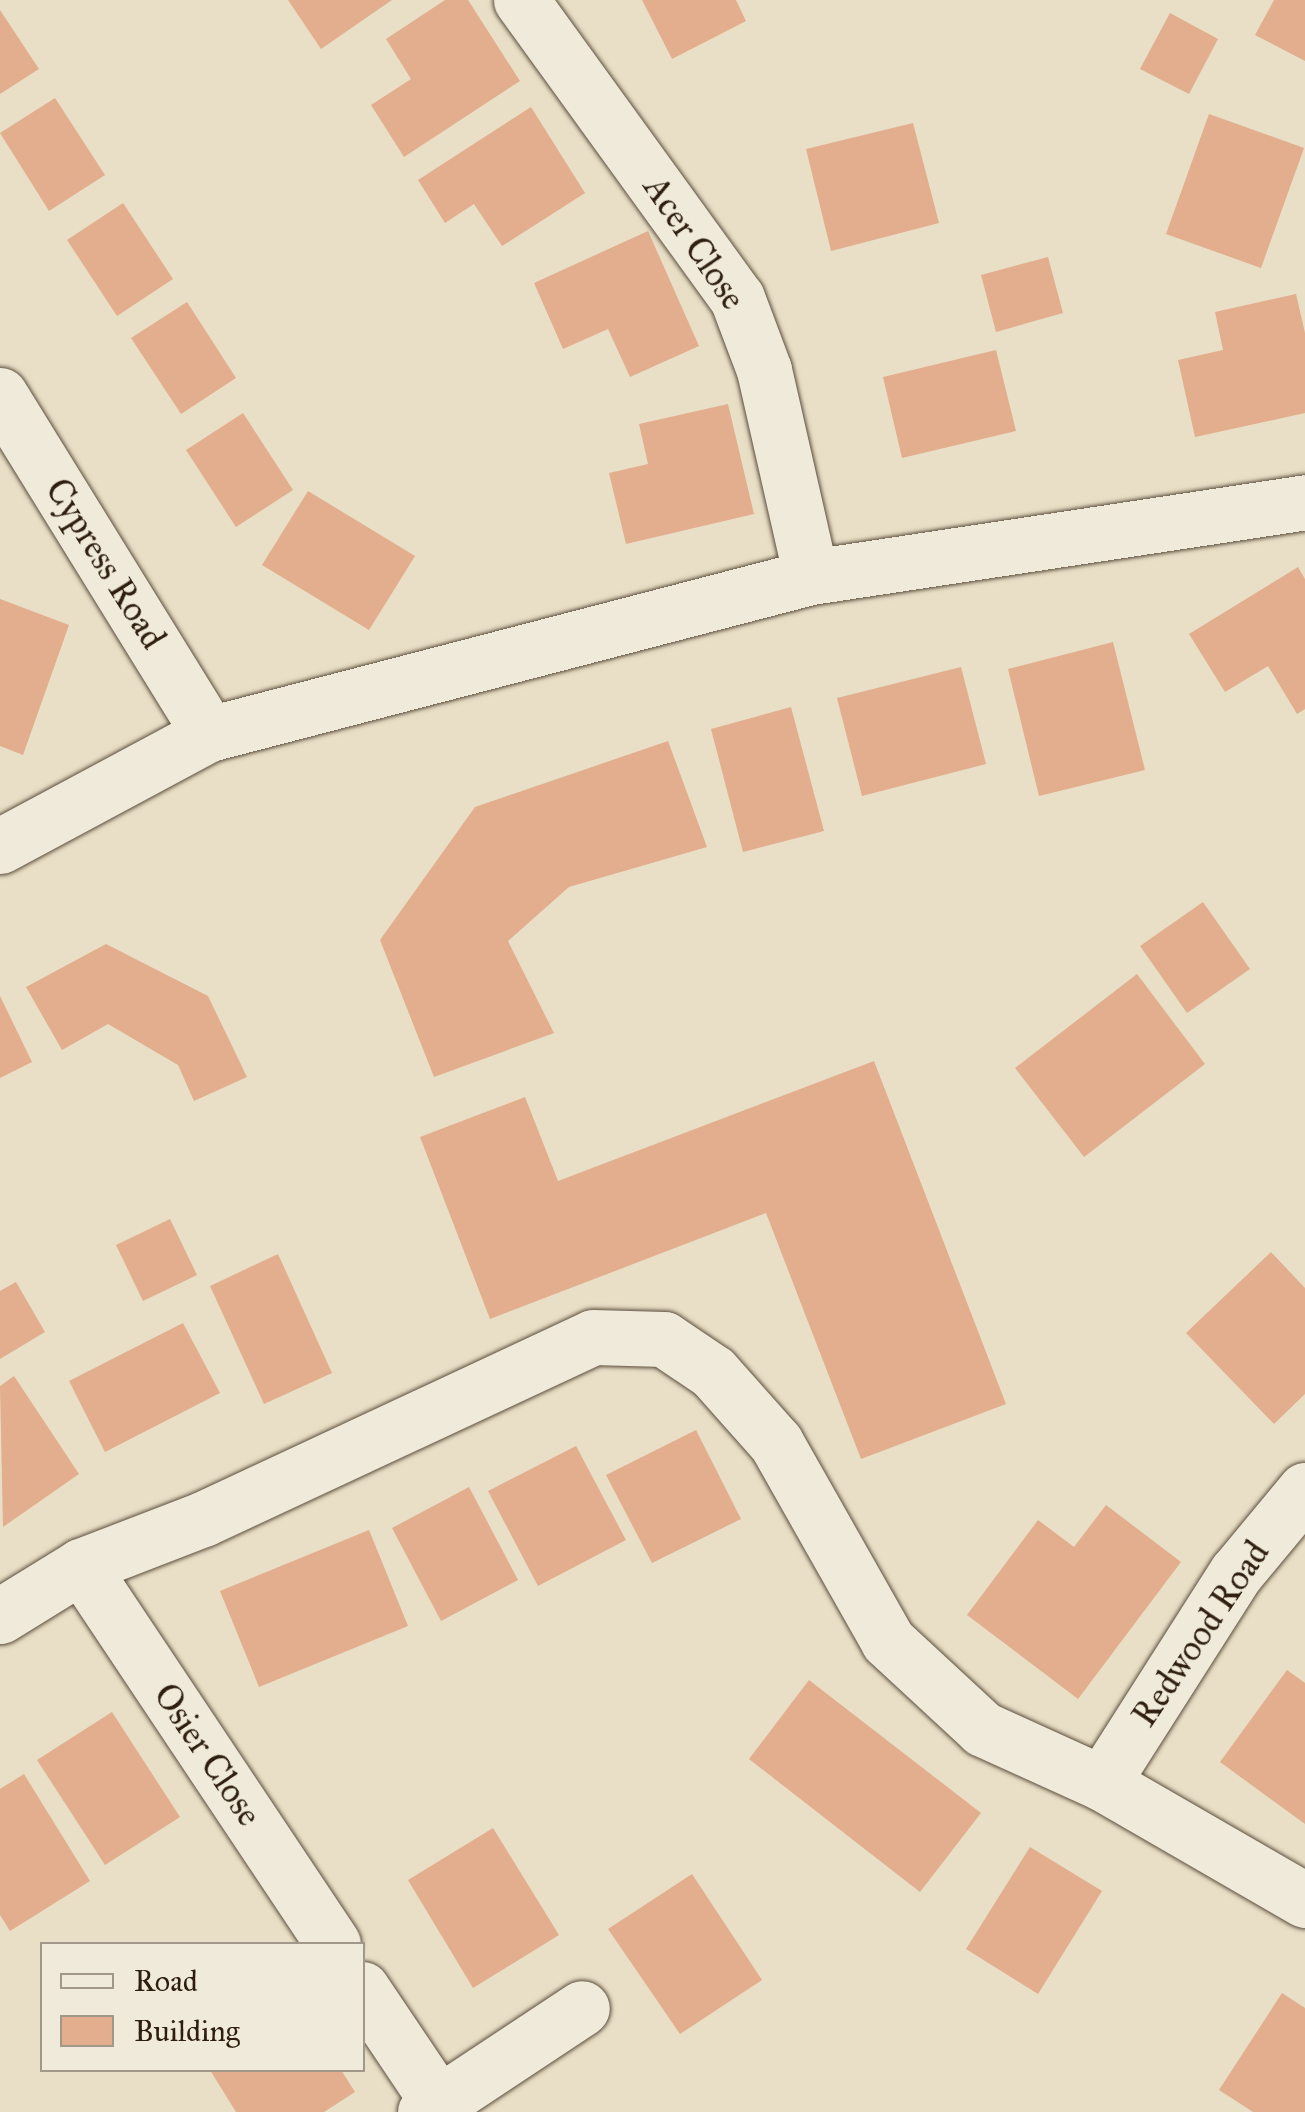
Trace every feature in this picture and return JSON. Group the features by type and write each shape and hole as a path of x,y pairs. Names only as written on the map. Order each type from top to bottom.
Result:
{"street":[{"name":"Acer Close","path":"521,0 737,298 764,370 812,578"},
{"name":"Cypress Road","path":"0,395 209,734"},
{"path":"0,846 209,734 812,578 1305,502"},
{"path":"0,1616 81,1566 203,1518 593,1337 664,1340 714,1372 776,1443 888,1641 983,1729 1102,1783 1305,1900"},
{"name":"Redwood Road","path":"1102,1783 1236,1573 1305,1490"},
{"name":"Osier Close","path":"81,1566 332,1942"},
{"path":"365,1994 431,2107 582,2008"}],"building":[{"path":"288,0 392,0 321,49"},
{"path":"445,0 468,0 520,81 404,157 371,105 411,79 386,39"},
{"path":"642,0 736,0 746,21 672,59"},
{"path":"1274,0 1305,0 1305,61 1255,35"},
{"path":"0,10 39,69 0,94"},
{"path":"1170,13 1218,39 1189,94 1140,69"},
{"path":"55,98 105,175 49,211 0,133"},
{"path":"531,107 585,193 502,246 474,204 445,223 418,180"},
{"path":"1209,114 1304,148 1261,268 1166,234"},
{"path":"913,123 939,223 831,251 806,149"},
{"path":"123,203 173,279 117,316 67,240"},
{"path":"648,231 699,346 630,377 608,329 563,349 534,283"},
{"path":"1048,257 1063,313 996,332 981,275"},
{"path":"1296,294 1305,333 1305,413 1195,437 1178,360 1223,350 1215,312"},
{"path":"187,302 236,378 181,414 131,338"},
{"path":"996,350 1016,431 902,458 883,377"},
{"path":"728,404 754,514 626,544 609,473 648,464 639,424"},
{"path":"243,413 293,490 236,527 186,450"},
{"path":"308,491 415,556 369,630 262,565"},
{"path":"1298,567 1305,579 1305,709 1297,714 1268,666 1225,692 1189,634"},
{"path":"0,599 69,625 23,755 0,746"},
{"path":"1113,642 1145,770 1039,796 1008,669"},
{"path":"961,667 986,764 862,796 837,698"},
{"path":"791,707 824,831 743,852 711,729"},
{"path":"668,741 707,847 569,887 508,941 554,1033 434,1077 380,940 475,807"},
{"path":"1203,902 1250,969 1187,1013 1140,946"},
{"path":"106,944 208,996 247,1077 194,1101 178,1065 108,1024 62,1050 26,987"},
{"path":"1137,974 1205,1064 1084,1157 1015,1068"},
{"path":"0,996 32,1062 0,1078"},
{"path":"874,1061 1006,1404 861,1459 766,1213 490,1319 420,1137 525,1097 558,1181"},
{"path":"170,1219 197,1275 143,1301 116,1245"},
{"path":"1271,1252 1305,1288 1305,1394 1274,1424 1186,1333"},
{"path":"278,1254 332,1373 264,1404 210,1286"},
{"path":"16,1282 45,1332 0,1359 0,1291"},
{"path":"183,1323 220,1393 105,1452 69,1381"},
{"path":"14,1376 79,1474 3,1527 0,1386"},
{"path":"696,1430 741,1519 652,1563 606,1475"},
{"path":"576,1446 626,1540 538,1586 488,1491"},
{"path":"469,1487 518,1580 441,1621 392,1528"},
{"path":"1106,1505 1181,1562 1078,1699 967,1615 1038,1520 1074,1547"},
{"path":"369,1530 408,1626 259,1687 220,1591"},
{"path":"1287,1670 1305,1683 1305,1824 1220,1762"},
{"path":"809,1680 981,1813 920,1892 749,1759"},
{"path":"112,1712 180,1817 105,1865 37,1760"},
{"path":"24,1774 90,1881 10,1931 0,1915 0,1789"},
{"path":"493,1828 559,1935 473,1988 408,1880"},
{"path":"1030,1847 1102,1891 1038,1994 966,1949"},
{"path":"692,1874 762,1980 680,2034 608,1929"},
{"path":"1282,1993 1305,2008 1305,2112 1253,2112 1219,2090"},
{"path":"211,2072 342,2072 355,2092 324,2112 236,2112"}]}
